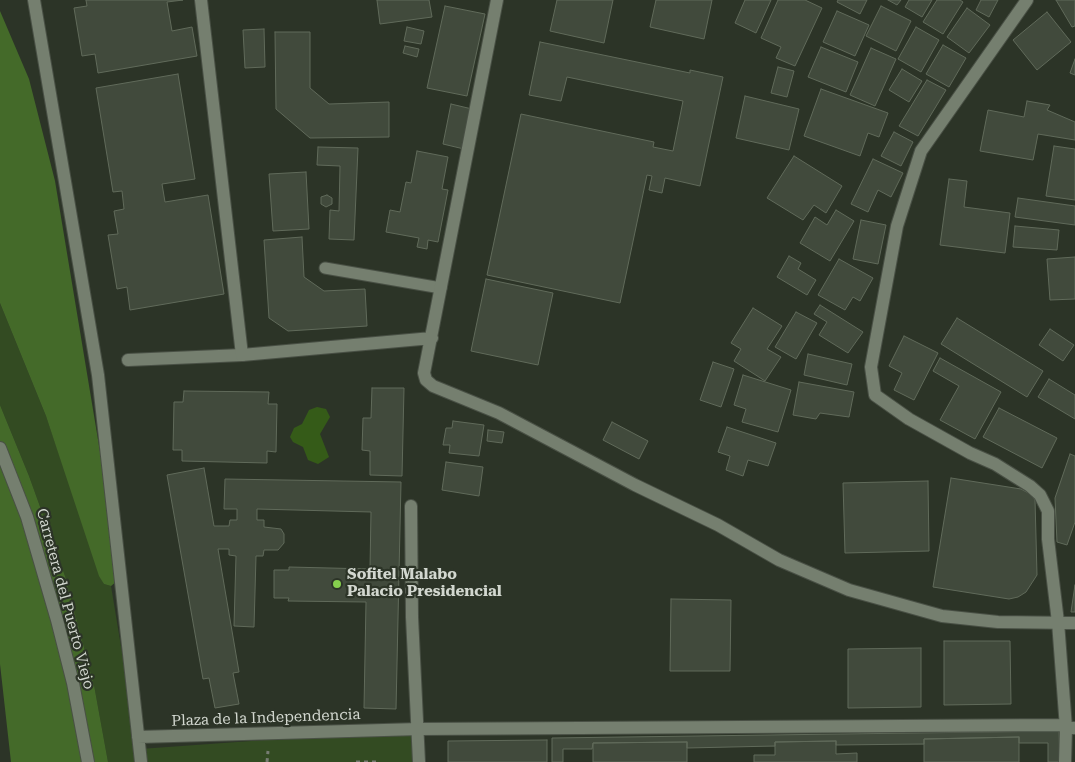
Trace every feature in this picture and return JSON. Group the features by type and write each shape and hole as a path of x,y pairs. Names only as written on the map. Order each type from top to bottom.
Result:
{"street":[{"path":"34,0 98,375 141,762"},
{"path":"201,0 242,355"},
{"path":"496,0 424,373 426,380 433,386 500,413 627,481 718,525 811,576 891,603 942,616 998,622 1075,623"},
{"path":"1027,0 921,151 898,226 871,367 875,395 909,419 1016,476 1040,495 1048,510 1048,539 1070,728 1066,762"},
{"path":"128,360 242,355 432,338"},
{"name":"Carretera del Puerto Viejo","path":"0,448 26,517 57,620 88,762"},
{"path":"411,506 412,617 419,762"},
{"name":"Plaza de la Independencia","path":"138,737 418,729 1060,725 1070,728"}],"lane":[{"path":"325,268 441,288"}],"path":[{"path":"356,762 379,762"}],"shaded area":[{"path":"0,11 29,79 55,181 120,572 117,581 111,586 104,584 99,576 46,416 0,303"},
{"path":"0,303 46,416 104,584 111,586 140,762 108,762 94,685 65,576 29,476 0,405"},
{"path":"0,405 29,476 65,576 94,685 108,762 11,762 0,664"},
{"path":"317,407 326,409 330,417 320,434 329,457 318,464 308,460 303,447 293,442 290,437 294,428 302,424 309,410"},
{"path":"419,729 421,762 143,762 140,749"}],"building":[{"path":"86,0 183,0 167,2 172,31 192,27 197,56 98,73 95,54 82,56 74,8 87,6"},
{"path":"377,0 429,0 432,17 380,24"},
{"path":"557,0 613,0 604,43 550,31"},
{"path":"656,0 712,0 704,39 650,27"},
{"path":"745,0 771,0 756,33 735,23"},
{"path":"778,0 805,0 822,8 795,66 776,58 781,47 761,38"},
{"path":"838,0 867,0 860,14 837,2"},
{"path":"888,0 901,0 897,5"},
{"path":"909,0 932,0 922,17 905,7"},
{"path":"937,0 960,0 963,2 943,34 923,22"},
{"path":"981,0 998,0 989,17 976,10"},
{"path":"1056,0 1075,0 1075,26 1072,27"},
{"path":"445,6 485,14 467,96 427,88"},
{"path":"881,6 911,21 896,51 866,36"},
{"path":"967,8 990,25 969,53 947,37"},
{"path":"837,11 869,25 855,56 823,42"},
{"path":"1047,12 1071,42 1037,70 1013,40"},
{"path":"407,27 424,31 421,44 404,41"},
{"path":"916,27 939,40 921,72 898,59"},
{"path":"264,29 265,67 245,68 243,30"},
{"path":"275,32 310,32 310,88 329,104 389,102 389,137 310,138 276,109"},
{"path":"540,42 690,73 690,70 723,77 700,186 665,178 662,193 649,190 652,176 647,175 620,303 487,275 521,114 654,142 653,147 673,151 683,101 567,77 561,101 529,95"},
{"path":"943,45 966,58 949,87 926,74"},
{"path":"405,46 419,49 417,57 403,53"},
{"path":"821,47 858,62 846,92 808,77"},
{"path":"871,48 896,59 875,106 850,95"},
{"path":"1075,59 1075,75 1070,73"},
{"path":"778,67 794,71 787,97 771,93"},
{"path":"902,69 922,81 909,102 889,90"},
{"path":"178,74 195,179 162,184 165,202 208,195 224,294 130,310 127,287 117,289 108,235 118,234 114,211 124,209 122,191 113,192 96,88"},
{"path":"927,80 946,90 918,136 899,126"},
{"path":"821,89 888,113 879,137 868,133 860,156 804,136"},
{"path":"745,96 799,109 789,150 736,138"},
{"path":"1027,101 1050,105 1047,110 1075,122 1075,140 1038,134 1033,160 980,151 988,110 1024,117"},
{"path":"451,104 472,109 464,149 443,144"},
{"path":"894,132 913,142 901,166 881,156"},
{"path":"1054,146 1075,149 1075,200 1046,196"},
{"path":"318,147 358,148 354,240 329,239 330,210 339,211 340,166 317,165"},
{"path":"417,151 448,157 442,189 448,190 438,242 428,240 427,249 417,247 419,238 386,232 390,210 400,212 406,182 411,183"},
{"path":"794,156 842,186 826,213 814,205 803,220 767,198"},
{"path":"873,159 903,173 891,197 878,190 868,212 851,204"},
{"path":"306,172 309,229 273,231 269,174"},
{"path":"949,179 967,181 964,207 1010,213 1005,253 940,245"},
{"path":"327,195 332,198 332,204 326,207 321,204 321,197"},
{"path":"1018,198 1075,206 1075,225 1015,217"},
{"path":"836,210 854,221 830,261 800,243 815,217 827,225"},
{"path":"861,220 886,225 878,264 853,259"},
{"path":"1015,226 1059,230 1057,250 1013,247"},
{"path":"302,237 304,277 324,291 365,289 367,326 288,331 269,318 264,240"},
{"path":"789,256 801,263 798,269 816,280 807,295 777,277"},
{"path":"1075,257 1075,299 1050,300 1047,259"},
{"path":"839,259 873,278 860,301 853,297 845,310 818,295"},
{"path":"486,279 553,293 538,365 471,351"},
{"path":"820,305 863,332 848,353 819,335 827,322 814,314"},
{"path":"753,308 782,326 767,349 781,357 765,381 734,361 741,349 731,343"},
{"path":"796,312 817,323 796,359 775,347"},
{"path":"957,318 1043,371 1027,397 941,344"},
{"path":"1050,329 1074,345 1063,361 1039,345"},
{"path":"904,336 938,353 914,400 894,390 902,373 889,366"},
{"path":"808,354 852,364 847,385 804,375"},
{"path":"940,358 1001,392 975,439 940,420 959,386 933,371"},
{"path":"713,362 734,369 721,407 700,400"},
{"path":"743,375 791,390 778,432 742,422 746,409 734,405"},
{"path":"1049,379 1075,395 1075,419 1038,397"},
{"path":"799,382 854,392 849,417 820,413 816,419 793,415"},
{"path":"372,388 404,388 402,476 370,475 370,451 362,450 363,418 371,418"},
{"path":"184,391 269,392 268,404 277,404 276,452 267,451 267,463 182,461 182,450 173,450 174,402 183,402"},
{"path":"999,408 1057,438 1042,468 983,437"},
{"path":"453,421 484,425 479,456 449,453 450,445 443,445 446,428 452,428"},
{"path":"612,422 648,441 639,459 603,440"},
{"path":"727,427 776,443 768,466 748,460 743,476 726,470 730,456 718,452"},
{"path":"488,430 504,432 502,443 487,441"},
{"path":"1070,454 1075,456 1075,522 1067,545 1057,542 1055,498"},
{"path":"446,462 483,467 479,496 442,490"},
{"name":"Sofitel Malabo Palacio Presidencial","path":"204,468 214,526 229,526 230,520 237,520 237,509 224,509 225,479 401,482 396,709 364,708 366,602 288,601 289,598 274,598 274,570 289,570 289,567 370,569 371,512 257,509 257,520 264,520 264,527 281,529 284,534 284,543 278,550 264,550 263,556 256,556 254,627 234,626 236,556 229,555 229,549 218,549 239,672 233,673 239,704 215,708 209,678 203,679 167,475"},
{"path":"951,478 1021,489 1032,495 1035,500 1037,575 1026,592 1018,597 1009,599 933,587"},
{"path":"928,481 929,551 845,553 843,483"},
{"path":"1075,585 1075,612 1071,612"},
{"path":"671,599 731,600 730,671 670,671"},
{"path":"944,641 1010,641 1011,704 944,705"},
{"path":"921,648 921,707 848,708 848,649"},
{"path":"1059,731 1060,762 1048,762 1048,743 1019,743 1019,737 924,739 924,744 836,745 836,741 775,742 775,746 687,748 687,742 593,743 592,749 563,749 563,762 552,762 552,738"},
{"path":"1019,737 1019,762 924,762 924,739"},
{"path":"547,740 547,762 448,762 448,741"},
{"path":"836,741 836,754 857,753 857,762 754,762 754,755 775,755 775,742"},
{"path":"687,742 687,762 593,762 593,743"}],"place":[{"name":"Sofitel Malabo Palacio Presidencial","path":"337,584"}]}
